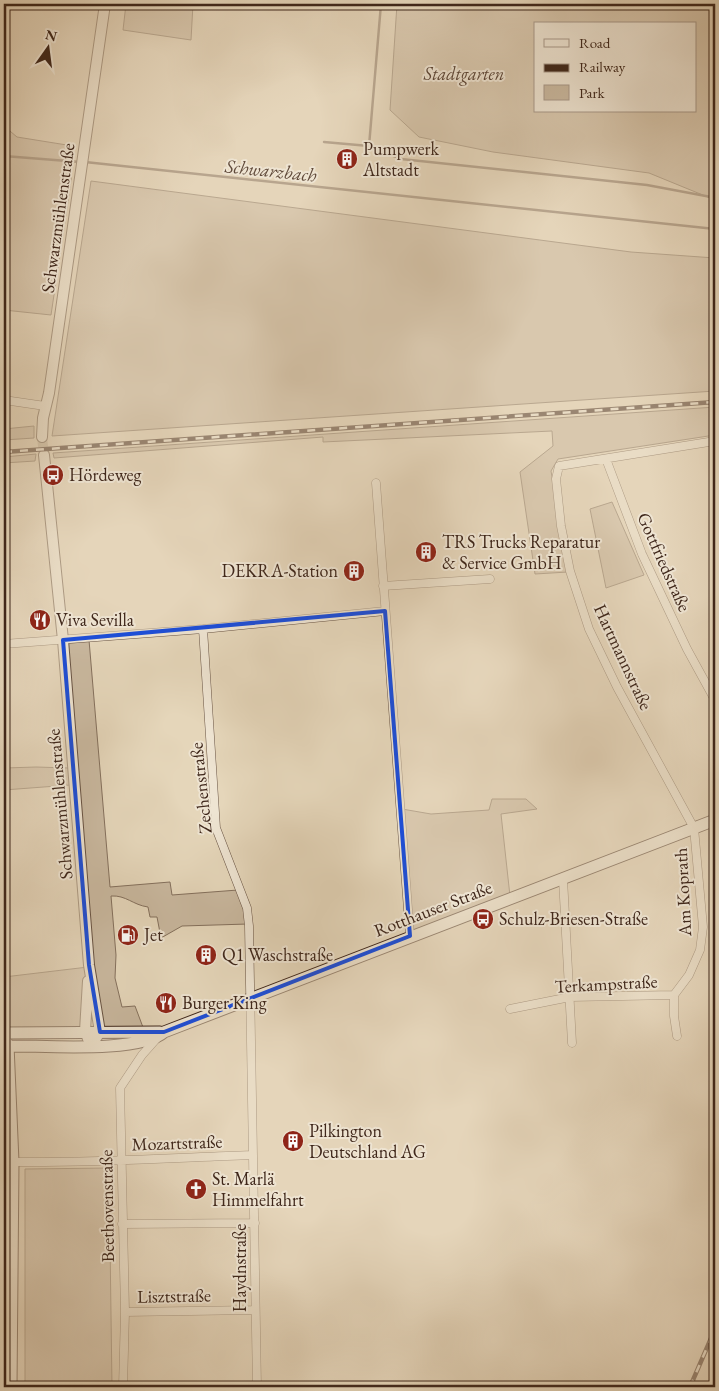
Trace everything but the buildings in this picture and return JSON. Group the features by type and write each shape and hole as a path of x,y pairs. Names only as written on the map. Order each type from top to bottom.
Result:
{"main road":[{"name":"Rotthauser Straße","path":"5,1043 115,1046 161,1035 410,936 715,820"},
{"name":"Rotthauser Straße","path":"4,1033 85,1031 161,1035"},
{"path":"5,1043 13,1162 11,1387"}],"street":[{"name":"Schwarzmühlenstraße","path":"42,437 105,4"},
{"path":"4,400 45,406"},
{"name":"Hartmannstraße","path":"694,828 589,629 570,571 560,526 556,479 559,466 715,441"},
{"name":"Schwarzmühlenstraße","path":"44,455 63,640 89,965 100,1032"},
{"name":"Gottfriedstraße","path":"606,459 642,554 687,649 715,700"},
{"path":"376,483 410,936"},
{"path":"383,586 490,580"},
{"path":"4,644 203,629 385,611"},
{"name":"Zechenstraße","path":"203,629 216,828 247,908 252,979 250,999"},
{"name":"Am Koprath","path":"674,995 689,974 700,950 703,927 694,828"},
{"path":"563,879 572,1043"},
{"name":"Schwarzmühlenstraße","path":"89,965 85,1031 91,1046"},
{"path":"674,995 674,1016 677,1036"},
{"name":"Terkampstraße","path":"510,1009 570,997 674,995"},
{"name":"Haydnstraße","path":"250,999 255,1223 254,1310 257,1387"},
{"path":"91,1046 100,1032"},
{"name":"Beethovenstraße","path":"123,1387 125,1312 120,1088 142,1055 161,1035"},
{"name":"Mozartstraße","path":"13,1162 93,1163 121,1160 252,1155"},
{"path":"122,1224 255,1223"},
{"name":"Lisztstraße","path":"125,1312 254,1310"}],"highlighted area":[{"path":"385,611 410,936 164,1032 100,1032 89,965 63,640"}],"green space":[{"path":"126,4 193,4 191,40 123,30"},
{"name":"Stadtgarten","path":"397,4 715,4 715,200 649,173 493,152 419,137 390,110"},
{"path":"4,126 17,137 73,146 71,181 51,315 4,310"},
{"path":"91,181 631,252 715,258 715,391 52,436"},
{"path":"715,407 715,435 558,459 551,471 568,572 535,574 520,472 553,446 552,431 323,442 323,437 54,458 53,453"},
{"path":"34,426 34,438 4,440 4,429"},
{"path":"36,454 35,461 4,463 4,457"},
{"path":"612,502 644,575 606,588 590,509"},
{"path":"89,640 110,887 170,882 172,895 238,890 248,924 182,926 161,938 157,917 150,917 148,907 121,897 111,896 116,955 115,978 122,1007 135,1006 144,1030 102,1030 93,976 65,642"},
{"path":"4,768 69,768 70,785 4,790"},
{"path":"492,799 526,799 537,809 501,814 510,896 412,932 402,809 431,814 489,810"},
{"path":"88,967 84,1030 4,1032 4,977"},
{"path":"109,1168 112,1387 25,1387 25,1169"}],"waterway":[{"path":"369,146 381,4"},
{"path":"324,142 369,146 401,159 647,185 711,197"},
{"name":"Schwarzbach","path":"4,156 80,162"},
{"name":"Schwarzbach","path":"85,162 715,229"}],"tunnel":[{"path":"42,437 44,455"}],"railway":[{"path":"4,452 715,402"},
{"path":"690,1387 715,1329"}],"place":[{"name":"Pumpwerk Altstadt","path":"347,159"},
{"name":"Hördeweg","path":"53,475"},
{"name":"TRS Trucks Reparatur & Service GmbH","path":"426,552"},
{"name":"DEKRA-Station","path":"354,571"},
{"name":"Viva Sevilla","path":"40,620"},
{"name":"Schulz-Briesen-Straße","path":"483,919"},
{"name":"Jet","path":"128,935"},
{"name":"Q1 Waschstraße","path":"206,955"},
{"name":"Burger King","path":"166,1003"},
{"name":"Pilkington Deutschland AG","path":"293,1141"},
{"name":"St. Marlä Himmelfahrt","path":"196,1189"}]}
